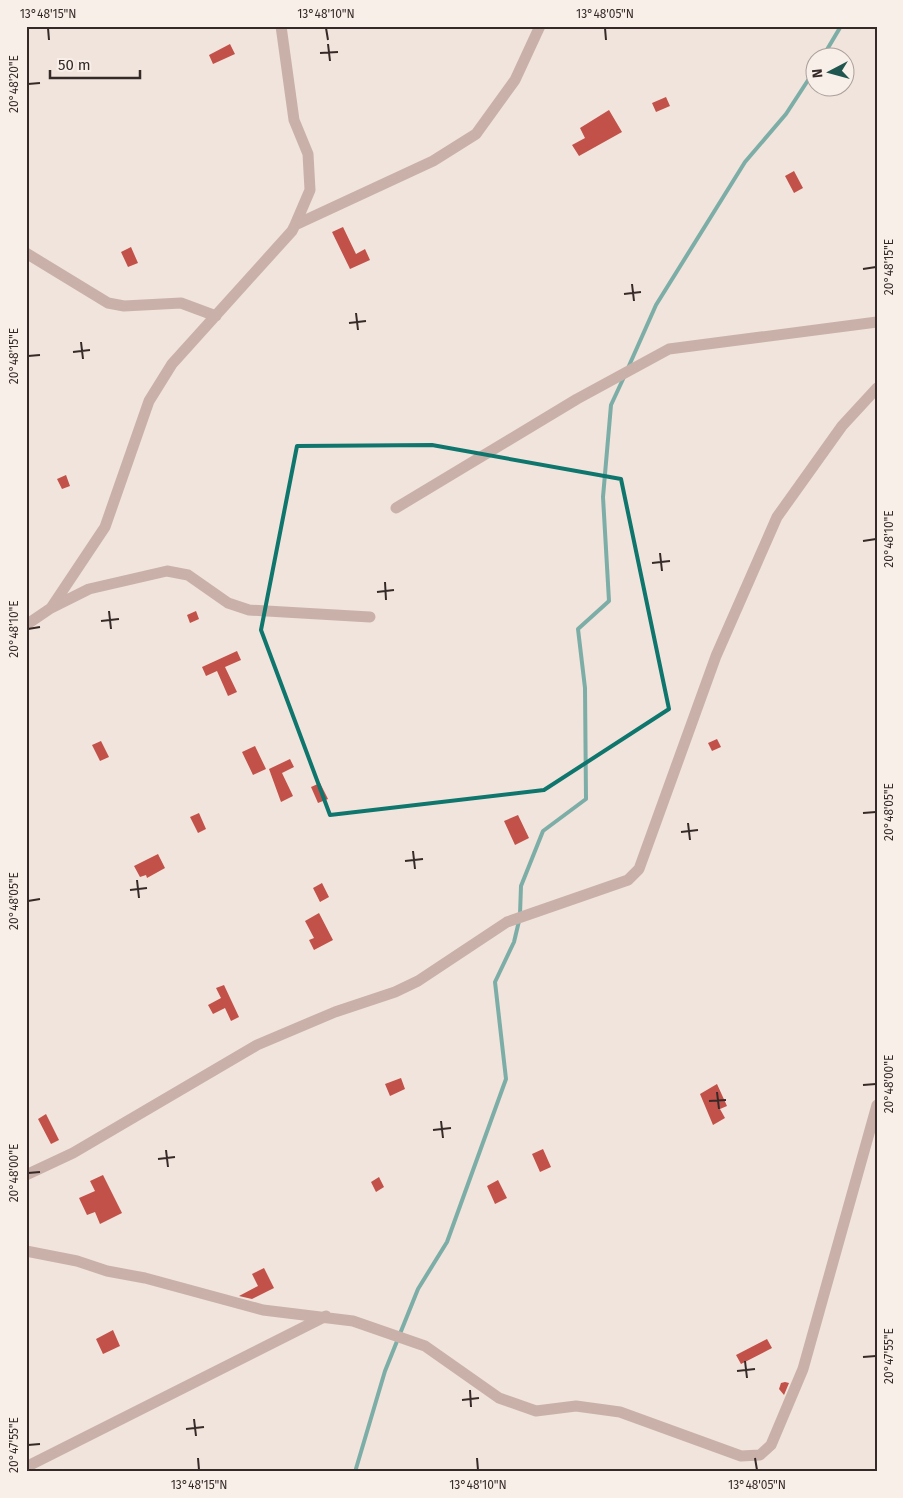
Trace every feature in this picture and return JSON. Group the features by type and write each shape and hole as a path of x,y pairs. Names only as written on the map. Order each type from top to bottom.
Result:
{"street":[{"path":"51,608 105,527 149,401 172,364 292,232 310,190 308,154 294,120 282,26"},
{"path":"295,225 433,161 476,134 515,80 540,26"},
{"path":"26,253 108,303 124,306 180,303 216,316"},
{"path":"396,508 577,399 669,349 877,322"},
{"path":"26,1175 73,1153 257,1045 335,1012 395,992 418,981 507,922 628,880 639,869 716,656 777,517 842,426 877,388"},
{"path":"26,624 51,608 89,589 167,571 188,575 228,603 249,610 370,617"},
{"path":"26,1251 77,1261 107,1271 145,1278 263,1310 326,1316 353,1321 425,1346 499,1398 536,1411 576,1406 620,1412 741,1456 760,1455 771,1445 803,1369 877,1104"},
{"path":"26,1467 326,1316"}],"highlighted area":[{"path":"432,445 621,479 669,709 544,790 330,815 261,630 297,446"}],"building":[{"path":"230,44 235,54 213,64 209,55"},
{"path":"666,97 670,106 656,112 652,103"},
{"path":"609,110 622,132 579,156 572,145 585,138 580,128"},
{"path":"794,171 803,188 794,193 785,176"},
{"path":"343,227 356,254 365,249 370,260 350,269 332,232"},
{"path":"131,247 138,263 128,267 121,252"},
{"path":"66,475 70,486 62,489 57,479"},
{"path":"196,611 199,619 190,623 187,615"},
{"path":"237,651 241,660 225,667 237,692 228,696 217,671 206,676 202,667"},
{"path":"717,739 721,747 712,751 708,743"},
{"path":"101,741 109,757 100,761 92,745"},
{"path":"255,746 266,769 253,775 242,752"},
{"path":"290,759 294,767 282,773 293,796 281,802 269,769"},
{"path":"320,783 328,799 318,803 311,787"},
{"path":"199,813 206,829 198,833 190,817"},
{"path":"518,815 529,838 515,845 504,821"},
{"path":"158,854 165,868 147,878 146,875 140,877 134,866"},
{"path":"322,883 329,897 320,902 313,888"},
{"path":"319,913 333,940 314,950 309,940 314,938 305,921"},
{"path":"224,985 239,1017 231,1021 225,1008 213,1014 208,1005 221,998 216,988"},
{"path":"401,1078 405,1089 390,1096 385,1084"},
{"path":"717,1084 727,1106 720,1109 725,1118 713,1125 700,1094"},
{"path":"46,1114 59,1140 51,1144 38,1119"},
{"path":"543,1149 551,1167 540,1172 532,1154"},
{"path":"103,1175 122,1213 100,1224 95,1212 87,1215 79,1198 95,1191 90,1181"},
{"path":"379,1177 384,1187 376,1192 371,1182"},
{"path":"498,1180 507,1198 495,1204 487,1186"},
{"path":"264,1268 274,1288 252,1299 239,1296 258,1286 252,1274"},
{"path":"113,1330 120,1346 103,1354 96,1339"},
{"path":"767,1339 772,1348 741,1364 736,1355"},
{"path":"781,1383 789,1383 784,1395 779,1389"}],"waterway":[{"path":"828,48 841,26"},
{"path":"628,368 656,305 745,162 786,114 806,83"},
{"path":"520,914 521,886 543,831 586,799 585,688 578,629 609,601 603,497 611,405 624,377"},
{"path":"355,1472 385,1371 418,1289 447,1242 506,1079 495,982 514,942 519,921"}]}
